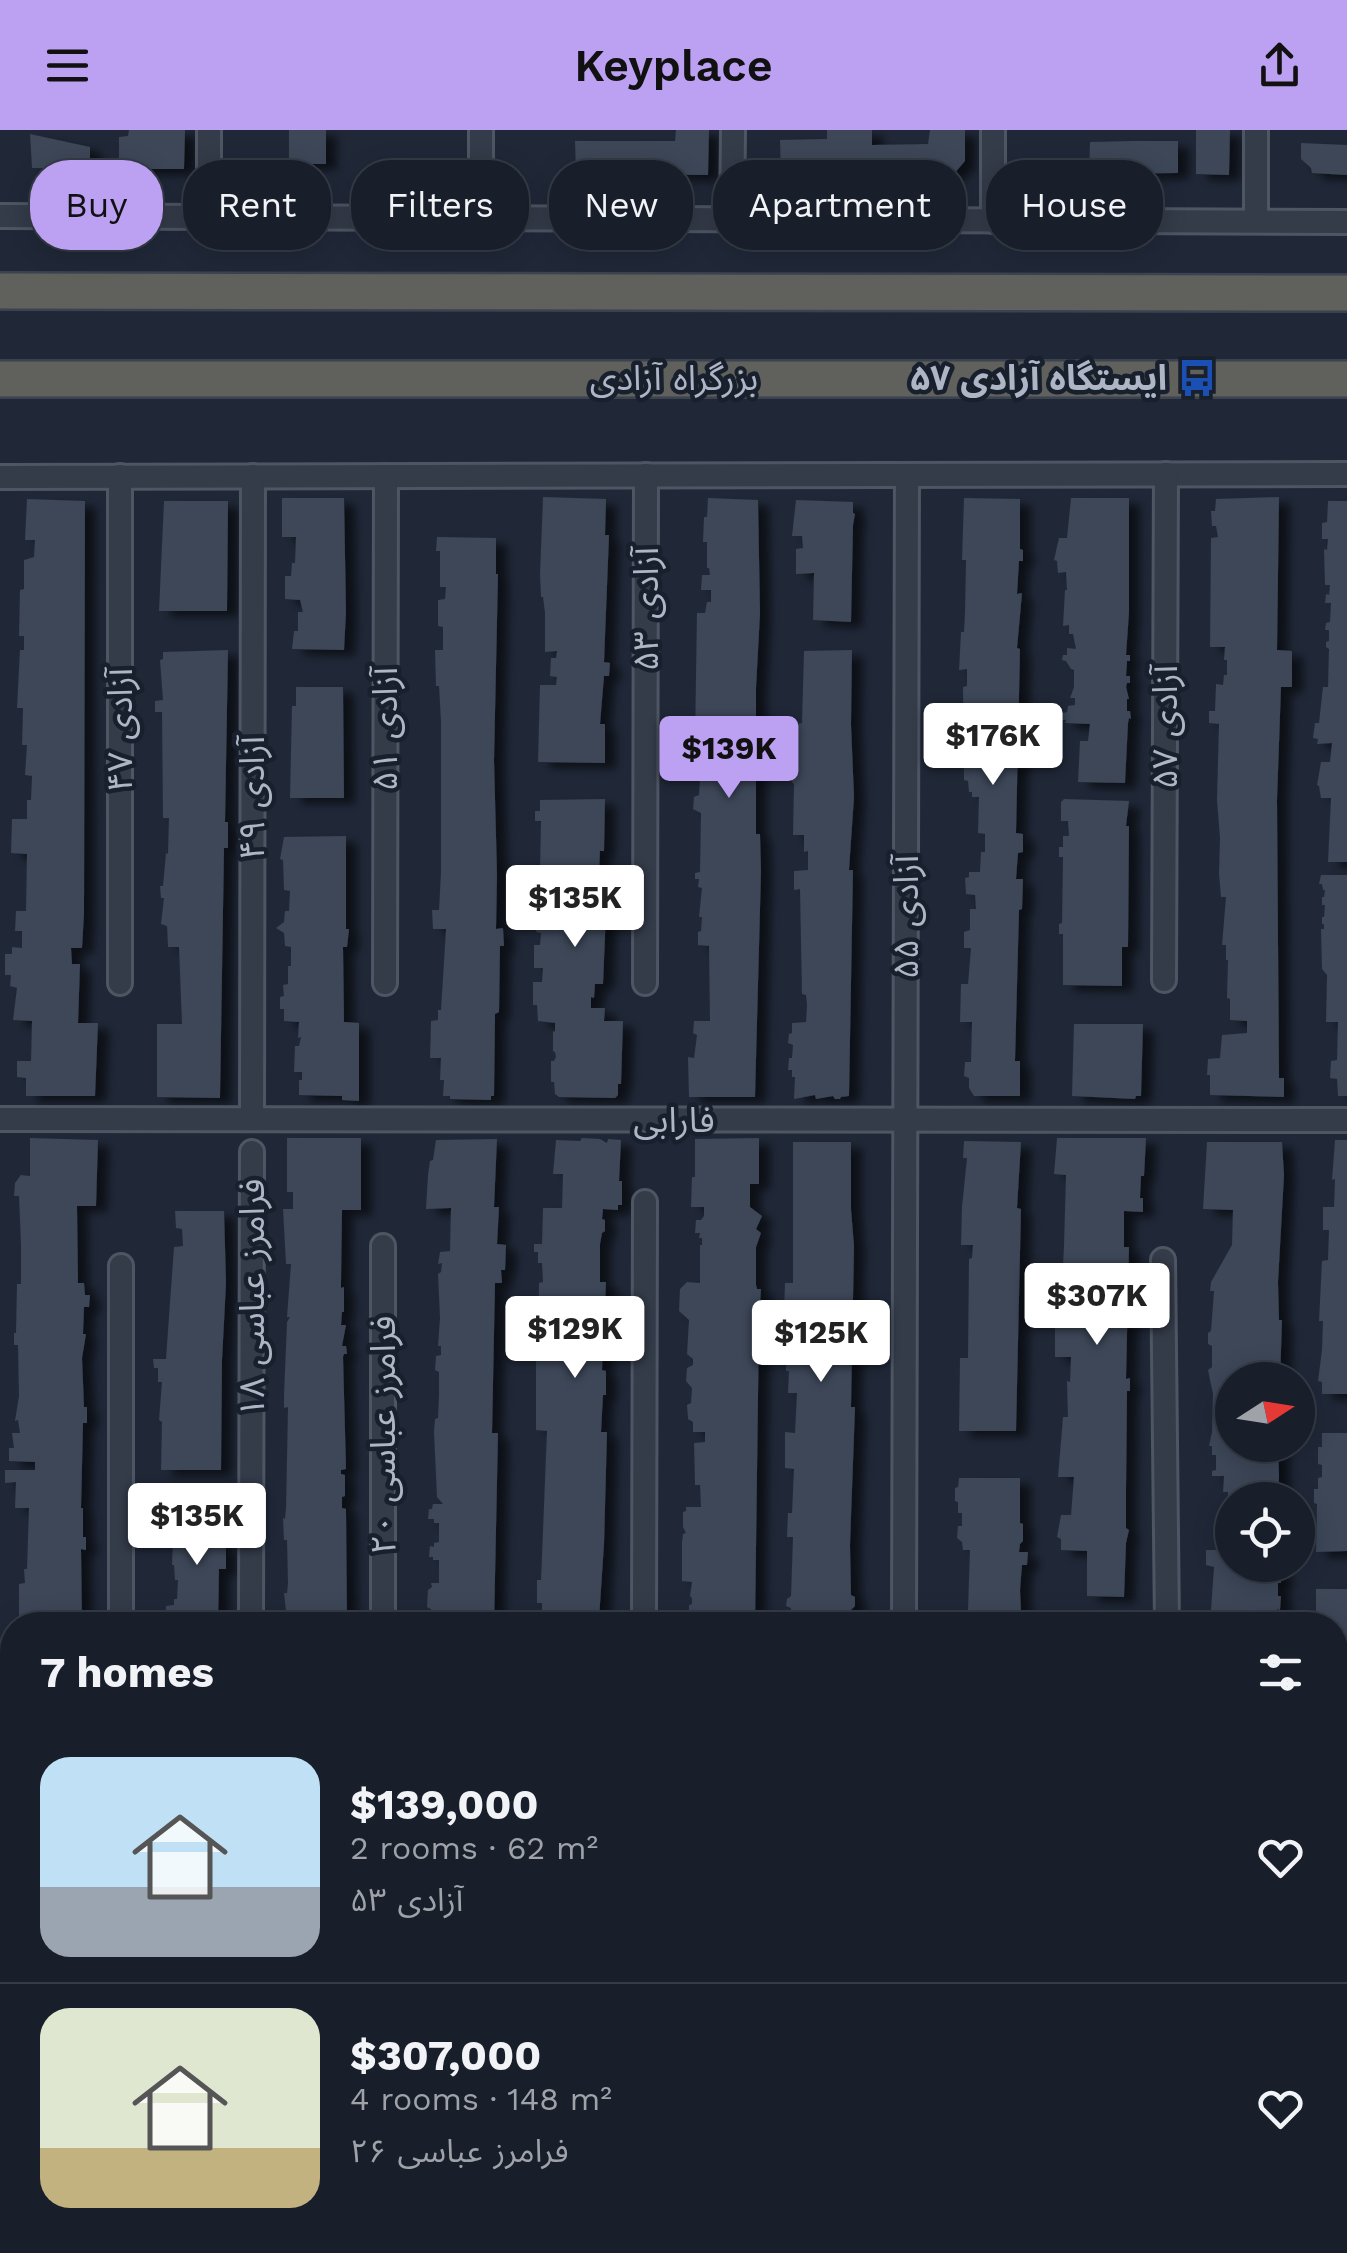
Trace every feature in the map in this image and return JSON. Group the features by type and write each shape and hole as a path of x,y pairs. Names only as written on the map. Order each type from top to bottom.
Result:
{"highway":[{"path":"0,277 106,291"},
{"path":"0,291 1347,293"},
{"name":"بزرگراه آزادی","path":"0,378 1347,379"}],"street":[{"path":"210,130 210,160"},
{"path":"481,130 481,160"},
{"path":"733,130 733,160"},
{"path":"993,130 993,160"},
{"path":"1256,130 1256,222"},
{"path":"0,216 183,217"},
{"path":"529,218 713,219"},
{"path":"1163,222 1347,222"},
{"name":"آزادی ۵۷","path":"1164,980 1166,474"},
{"path":"0,477 1347,474"},
{"name":"۵۳ آزادی","path":"645,984 646,475"},
{"name":"آزادی ۵۵","path":"904,1612 907,475"},
{"name":"۴۷ آزادی","path":"120,476 120,983"},
{"name":"۴۹ آزادی","path":"252,1119 253,476"},
{"name":"۵۱ آزادی","path":"385,983 386,476"},
{"name":"فارابی","path":"0,1120 1347,1120"},
{"name":"فرامرز عباسی ۱۸","path":"251,1612 252,1152"},
{"path":"644,1612 645,1202"},
{"name":"فرامرز عباسی ۲۰","path":"383,1612 384,1246"},
{"path":"1163,1260 1167,1612"},
{"path":"120,1612 122,1266"}],"building":[{"path":"129,130 185,130 183,169 163,169 163,160 119,160 119,137 128,136"},
{"path":"289,130 326,130 326,160 289,160"},
{"path":"676,130 709,130 708,175 693,175 693,160 576,160 575,141 675,141"},
{"path":"827,130 872,130 872,145 928,144 930,130 965,130 965,160 781,160 780,140 827,139"},
{"path":"1196,130 1230,130 1229,175 1196,174"},
{"path":"30,134 90,147 90,160 32,160"},
{"path":"1178,141 1178,173 1163,173 1163,160 1089,160 1090,142"},
{"path":"1301,143 1347,145 1347,175 1312,173 1301,159"},
{"path":"543,497 606,499 605,535 609,535 604,662 610,663 609,676 604,676 600,724 605,724 605,763 538,762 540,685 556,685 557,677 550,676 551,658 556,658 557,651 545,652 540,574"},
{"path":"1279,497 1277,650 1292,651 1292,687 1281,687 1277,800 1279,1078 1284,1078 1284,1097 1210,1095 1208,1059 1220,1058 1222,1035 1247,1033 1247,1021 1230,1020 1228,960 1226,945 1222,945 1226,897 1221,897 1219,874 1219,724 1209,723 1209,711 1215,711 1216,684 1223,685 1227,660 1225,647 1210,647 1211,538 1218,537 1211,511 1215,511 1216,499"},
{"path":"282,498 344,498 344,650 292,649 294,631 298,631 298,612 303,612 300,600 285,599 285,576 291,576 295,563 296,537 282,537"},
{"path":"708,498 758,500 756,834 760,834 761,871 755,1097 689,1097 688,1057 694,1058 697,1035 693,1033 694,1021 710,1021 709,946 698,945 702,888 698,887 699,879 695,879 695,873 700,872 701,813 693,809 694,797 699,795 696,763 701,762 703,742 695,741 697,613 705,613 707,602 711,602 711,590 701,590 702,575 710,575 707,542 703,542"},
{"path":"964,498 1020,499 1023,561 1019,561 1017,594 1022,593 1017,648 1020,649 1016,833 1023,834 1023,852 1018,853 1016,879 1023,879 1015,1061 1020,1061 1020,1096 974,1096 969,1078 964,1076 965,1062 971,1062 972,1022 960,1022 961,984 968,984 971,948 964,948 964,932 970,930 970,909 976,909 975,895 966,894 965,878 969,872 980,872 985,834 978,833 979,797 972,797 968,781 964,780 963,687 967,686 967,669 959,670 965,613"},
{"path":"1071,498 1129,498 1126,655 1130,655 1130,661 1126,676 1130,676 1130,683 1126,687 1131,719 1125,783 1078,782 1080,741 1088,741 1090,724 1062,720 1068,706 1075,705 1075,698 1070,698 1074,670 1062,660 1067,648 1076,649 1069,625 1063,626 1066,572 1058,573 1054,560 1059,538 1067,538"},
{"path":"27,499 85,501 84,913 82,948 71,948 72,964 80,964 78,1023 98,1023 95,1096 26,1096 26,1078 17,1077 17,1061 31,1061 32,1021 13,1020 17,988 10,986 11,975 5,975 5,954 12,954 12,947 22,948 22,931 15,931 16,911 26,911 27,854 11,853 12,819 27,819 27,800 31,800 32,776 25,775 27,745 22,745 23,708 17,708 20,650 24,650 24,636 19,636 20,590 24,589 24,560 34,557 35,540 25,540"},
{"path":"796,500 853,502 851,622 813,620 814,573 796,574 796,549 803,548 802,536 792,536"},
{"path":"164,501 228,501 227,611 159,611"},
{"path":"1328,501 1347,501 1347,862 1328,862 1331,798 1321,798 1317,785 1321,762 1330,762 1332,743 1317,744 1318,739 1313,738 1315,723 1319,723 1323,687 1328,687 1329,630 1325,630 1330,622 1331,603 1325,603 1330,585 1325,585 1324,549 1327,550 1328,539 1322,539 1322,523 1327,522"},
{"path":"437,537 496,538 496,929 503,928 504,946 500,946 491,1100 443,1096 441,1058 430,1058 431,1021 438,1020 441,1010 446,929 433,929 432,910 439,910 441,872 441,721 435,650 443,650 438,600 445,599 446,587 440,587"},
{"path":"228,650 228,848 224,848 220,1098 157,1097 157,1024 182,1024 179,947 168,947 167,926 161,924 164,898 160,886 168,854 169,818 163,818 162,712 155,712 155,701 163,700 160,660 163,652"},
{"path":"852,650 849,1096 794,1099 795,1077 788,1070 793,1045 788,1043 789,1034 792,1023 806,1022 807,1005 806,995 802,994 800,889 794,890 794,871 808,870 808,851 804,852 804,835 793,835 794,785 790,778 795,724 802,723 804,651"},
{"path":"296,687 343,687 344,798 290,798"},
{"path":"605,799 604,851 600,851 599,872 605,872 603,984 595,984 591,1008 605,1008 604,1021 623,1021 621,1084 615,1098 559,1097 551,1082 551,1061 556,1057 555,1023 538,1021 537,1005 533,1005 533,982 542,982 543,968 534,968 534,945 540,945 537,921 541,920 545,891 545,869 540,870 541,821 535,821 535,811 540,811 540,800"},
{"path":"1064,799 1129,801 1128,947 1122,947 1122,986 1063,985 1063,934 1059,934 1059,924 1063,857 1059,857 1059,847 1063,847 1063,836 1069,836 1068,821 1061,821"},
{"path":"346,836 349,929 347,947 343,947 344,1022 359,1023 359,1101 342,1100 342,1096 299,1095 302,1072 294,1072 295,1046 299,1046 301,1037 298,1038 299,1022 284,1021 284,1009 280,1009 283,985 288,984 291,947 285,946 284,933 276,928 284,922 285,911 289,911 290,891 284,890 280,859 284,837"},
{"path":"1321,875 1347,875 1347,1096 1338,1096 1337,1079 1330,1078 1331,1061 1337,1060 1338,1022 1326,1022 1327,975 1322,969 1321,929 1325,890 1319,884"},
{"path":"1074,1024 1143,1024 1141,1096 1072,1096"},
{"path":"30,1138 98,1140 96,1206 77,1206 78,1283 84,1283 85,1295 90,1295 89,1307 84,1307 86,1334 82,1358 87,1423 83,1423 81,1508 86,1550 81,1549 82,1612 19,1612 19,1584 25,1583 27,1569 29,1508 15,1508 16,1482 5,1483 5,1470 35,1470 35,1462 9,1461 9,1448 14,1448 12,1433 20,1433 18,1420 15,1421 19,1396 18,1345 14,1345 14,1333 17,1284 21,1284 21,1245 19,1196 14,1196 15,1183 21,1175 30,1176"},
{"path":"287,1138 361,1138 361,1210 342,1210 341,1325 346,1325 342,1346 346,1346 347,1354 343,1357 346,1469 341,1474 345,1475 342,1508 346,1509 347,1612 286,1612 287,1540 283,1518 288,1407 284,1408 284,1395 291,1264 286,1264 283,1209 293,1209 293,1192 287,1192"},
{"path":"759,1138 759,1184 750,1184 750,1207 762,1216 756,1229 761,1233 756,1247 756,1285 761,1289 755,1612 689,1611 692,1582 682,1581 682,1543 686,1533 683,1512 686,1507 701,1507 700,1485 695,1485 694,1443 705,1442 705,1432 693,1432 693,1422 688,1419 692,1388 686,1381 687,1368 693,1365 693,1359 687,1354 689,1320 679,1311 680,1289 687,1282 700,1283 702,1238 695,1233 696,1220 704,1216 704,1207 691,1207 695,1139"},
{"path":"1057,1138 1146,1138 1140,1198 1143,1212 1124,1211 1124,1247 1129,1247 1126,1379 1130,1378 1130,1391 1126,1491 1129,1530 1124,1597 1087,1596 1087,1551 1061,1550 1061,1539 1057,1537 1061,1515 1071,1515 1074,1477 1058,1477 1063,1417 1068,1417 1071,1357 1055,1357 1055,1307 1051,1308 1055,1284 1062,1284 1064,1246 1066,1175 1054,1174"},
{"path":"497,1139 497,1244 506,1245 502,1283 495,1283 492,1433 498,1433 494,1612 431,1612 427,1607 431,1583 439,1583 439,1560 429,1557 430,1546 439,1542 439,1523 428,1519 433,1504 443,1504 437,1497 434,1432 439,1372 435,1370 436,1356 441,1355 438,1274 442,1263 438,1264 440,1252 450,1251 451,1208 426,1209 436,1140"},
{"path":"556,1140 621,1140 622,1205 618,1205 618,1210 603,1209 605,1231 600,1244 600,1282 606,1282 602,1370 606,1371 606,1395 601,1432 607,1432 599,1612 542,1612 542,1603 537,1603 537,1580 541,1580 547,1431 536,1430 536,1357 544,1357 544,1331 538,1332 539,1283 543,1282 542,1263 538,1263 534,1244 542,1244 543,1208 562,1208 563,1174 553,1174"},
{"path":"1335,1140 1347,1140 1347,1394 1322,1394 1322,1382 1318,1381 1323,1321 1319,1321 1322,1261 1328,1260 1329,1230 1323,1230 1323,1207 1334,1207"},
{"path":"964,1141 1021,1142 1016,1431 959,1431 960,1358 968,1358 969,1259 973,1245 961,1245 967,1158 963,1158"},
{"path":"793,1142 851,1142 851,1407 855,1407 850,1545 851,1595 855,1597 855,1606 851,1612 791,1612 786,1606 791,1596 793,1537 787,1537 794,1469 785,1468 785,1432 795,1433 797,1393 788,1393 786,1358 795,1359 796,1344 788,1344 788,1315 784,1315 785,1283 793,1283"},
{"path":"1207,1142 1282,1142 1278,1282 1281,1362 1215,1362 1212,1455 1209,1446 1213,1394 1208,1370 1212,1367 1212,1346 1208,1344 1208,1333 1214,1291 1210,1291 1232,1245 1233,1210 1203,1209"},
{"path":"175,1211 224,1211 221,1470 161,1470 162,1382 158,1382 153,1359 166,1359 174,1247 183,1246"},
{"path":"1322,1433 1347,1433 1347,1551 1316,1552 1315,1489 1322,1477 1318,1447 1322,1447"},
{"path":"1216,1462 1279,1462 1279,1482 1224,1482 1224,1476 1212,1476"},
{"path":"959,1478 1020,1478 1023,1541 1019,1552 1028,1552 1027,1565 1022,1565 1020,1590 1021,1611 1025,1612 968,1610 970,1550 963,1550 957,1538 958,1526 962,1526 962,1513 958,1513 955,1501"},
{"path":"178,1508 219,1509 219,1547 226,1547 226,1569 219,1569 218,1612 166,1612 166,1606 174,1605 177,1599 178,1580 172,1565"},
{"path":"1206,1550 1215,1550 1215,1582 1281,1582 1280,1610 1204,1612 1211,1610 1214,1567 1206,1565"},
{"path":"1316,1589 1347,1589 1347,1612 1316,1612"}],"place":[{"name":"ایستگاه آزادی ۵۷","path":"1197,378"}]}
